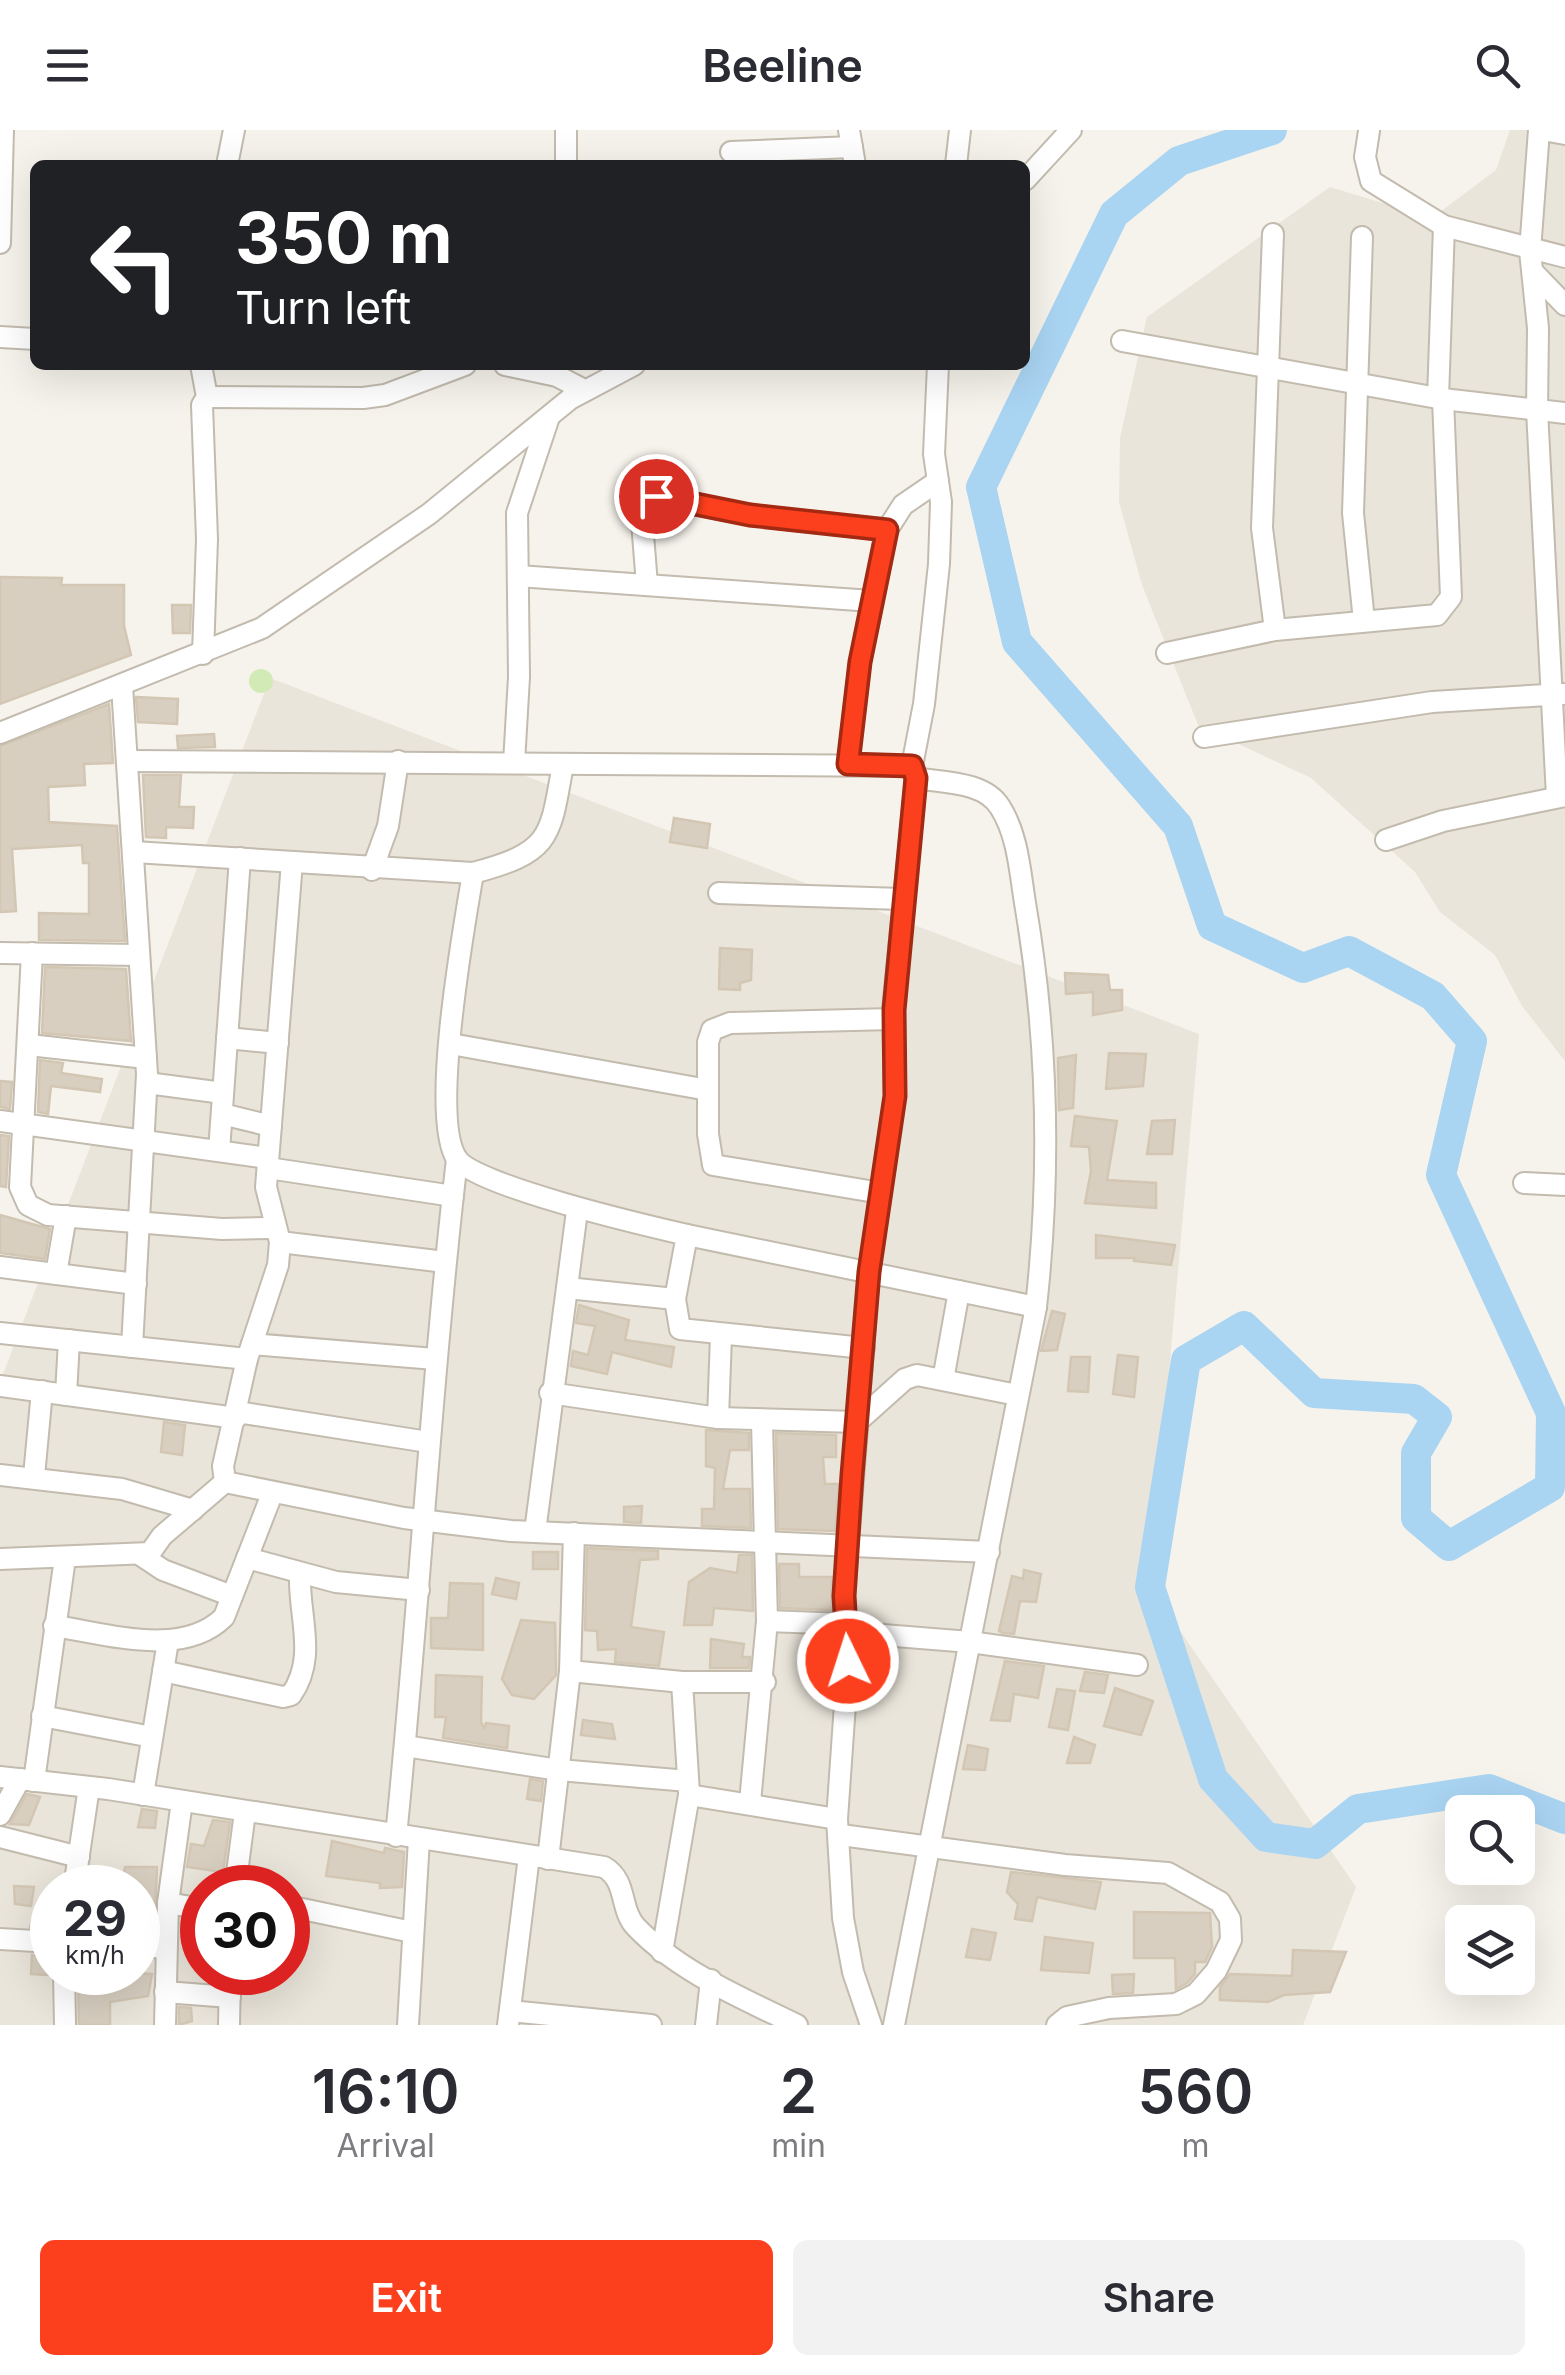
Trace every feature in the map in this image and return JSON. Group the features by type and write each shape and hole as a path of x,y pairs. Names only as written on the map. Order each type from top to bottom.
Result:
{"street":[{"path":"0,243 3,130"},
{"path":"228,160 234,130"},
{"path":"566,130 566,160"},
{"path":"957,160 960,130"},
{"path":"1030,175 1071,130"},
{"path":"1386,840 1444,821 1561,796 1556,606 1537,410 1530,251 1541,130 1565,134"},
{"path":"1368,132 1366,175 1444,226 1565,257"},
{"path":"731,152 852,147"},
{"path":"1167,652 1275,630 1438,615 1450,597 1441,399 1444,226"},
{"path":"1273,234 1263,561 1275,630"},
{"path":"1362,237 1353,513 1364,621"},
{"path":"1533,272 1565,305"},
{"path":"0,337 30,339"},
{"path":"1122,340 1441,399 1565,413"},
{"path":"202,370 207,397 202,404 207,539 203,654"},
{"path":"207,397 364,398 385,395 452,370"},
{"path":"529,370 557,376 584,390"},
{"path":"0,734 262,628 429,514 584,390 624,370"},
{"path":"871,2025 853,1972 843,1918 839,1827 847,1547 869,1272 895,1096 894,1019 902,898 940,564 934,454 938,370"},
{"path":"514,763 517,514 548,418"},
{"path":"848,764 872,601 887,530 903,505 938,481"},
{"path":"647,585 640,520 642,509 656,496 750,515 887,530"},
{"path":"518,576 872,601"},
{"path":"122,686 147,1083 132,1347"},
{"path":"1204,737 1432,702 1558,694"},
{"path":"129,761 848,764 914,772 971,787 1000,806 1014,838 1040,990 1043,1243 1036,1307 894,2025"},
{"path":"372,870 388,826 398,761"},
{"path":"134,852 372,870 473,872 512,862 536,849 552,826 563,764"},
{"path":"220,1150 240,858"},
{"path":"225,1482 223,1466 250,1351 278,1265 268,1163 292,862"},
{"path":"396,1836 435,1360 457,1158 447,1133 451,1044 473,872"},
{"path":"719,893 902,898"},
{"path":"0,952 139,955"},
{"path":"32,953 20,1187 28,1205 37,1211 66,1216 276,1235 444,1262"},
{"path":"881,1193 717,1168 709,1159 712,1030 730,1023 894,1019"},
{"path":"227,1038 278,1043"},
{"path":"451,1044 708,1090"},
{"path":"28,1045 146,1058"},
{"path":"147,1083 223,1104 271,1126"},
{"path":"0,1121 220,1150 268,1163 452,1196"},
{"path":"457,1158 477,1172 577,1210 1036,1307"},
{"path":"1524,1183 1565,1185"},
{"path":"535,1532 550,1393 577,1210"},
{"path":"56,1274 66,1216"},
{"path":"687,1235 675,1300 680,1329 864,1348"},
{"path":"0,1266 136,1284"},
{"path":"567,1288 675,1300"},
{"path":"942,1380 958,1291"},
{"path":"0,1333 132,1347 435,1360"},
{"path":"718,1418 721,1336"},
{"path":"66,1395 70,1340"},
{"path":"550,1393 762,1422 857,1422 912,1376 1018,1396"},
{"path":"0,1386 428,1442"},
{"path":"34,1476 42,1392"},
{"path":"750,1802 767,1621 762,1422"},
{"path":"0,1475 122,1489 194,1510"},
{"path":"225,1482 422,1520 535,1532 989,1552"},
{"path":"142,1556 225,1482"},
{"path":"54,1626 168,1641 216,1625 232,1596 272,1494"},
{"path":"574,1533 570,1671 558,1770 509,2018 651,2025"},
{"path":"0,1559 142,1556 163,1570 232,1596"},
{"path":"0,1815 42,1716 65,1558"},
{"path":"247,1558 336,1582 419,1590"},
{"path":"163,1671 283,1697 291,1695 308,1654 298,1606 300,1573"},
{"path":"767,1621 970,1642 1138,1665"},
{"path":"143,1795 168,1641"},
{"path":"570,1671 682,1682 764,1682"},
{"path":"662,1952 688,1788 682,1682"},
{"path":"42,1716 152,1736"},
{"path":"405,1746 688,1788 927,1845 1065,1865 1168,1873 1220,1902 1230,1919 1231,1940 1216,1971 1196,1994 1176,2004 1067,2017 1057,2025"},
{"path":"18,1779 143,1795 613,1872 631,1922 662,1952 775,2020 797,2025"},
{"path":"78,1865 89,1787"},
{"path":"165,2025 168,1903 182,1802"},
{"path":"239,1865 245,1812"},
{"path":"0,1836 79,1857"},
{"path":"408,2025 419,1839"},
{"path":"168,1903 180,1905"},
{"path":"310,1911 412,1932"},
{"path":"0,1939 30,1941"},
{"path":"160,1948 166,1948"},
{"path":"706,2025 711,1980"},
{"path":"165,1992 230,1996 228,2025"},
{"path":"64,1995 65,2025"}],"shaded area":[{"path":"1510,130 1565,130 1565,1061 1522,1006 1495,955 1440,912 1415,872 1311,778 1198,725 1142,585 1119,502 1120,438 1147,317 1330,187 1432,218 1496,170"},
{"path":"270,678 1199,1034 1150,1587 1356,1887 1303,2025 0,2025 0,1382"}],"green space":[{"path":"261,669 270,672 270,690 261,693 252,690 249,681 252,672"}],"building":[{"path":"0,577 62,578 61,585 124,585 124,626 131,655 0,704"},
{"path":"172,605 191,605 190,633 173,633"},
{"path":"136,697 178,699 177,724 138,722"},
{"path":"109,704 113,763 84,764 85,785 48,787 49,822 117,826 125,941 39,940 39,913 89,914 89,863 83,863 82,845 12,849 16,911 0,912 0,746"},
{"path":"214,734 215,747 178,748 177,736"},
{"path":"143,775 181,775 179,807 194,807 193,828 166,827 166,838 146,837"},
{"path":"674,818 710,824 707,848 670,842"},
{"path":"720,948 752,950 751,980 740,983 740,990 719,989"},
{"path":"45,967 126,969 131,1041 42,1033"},
{"path":"1065,973 1108,975 1110,990 1122,990 1122,1010 1093,1015 1093,992 1066,994"},
{"path":"1109,1053 1146,1054 1143,1086 1106,1089"},
{"path":"1076,1055 1073,1108 1059,1110 1058,1058"},
{"path":"40,1060 63,1063 61,1073 102,1079 100,1092 51,1086 48,1114 38,1112"},
{"path":"0,1081 12,1082 10,1109 0,1107"},
{"path":"1075,1116 1117,1121 1107,1180 1156,1183 1156,1208 1085,1203 1091,1171 1089,1147 1071,1146"},
{"path":"1175,1120 1172,1154 1147,1154 1152,1121"},
{"path":"0,1135 9,1136 6,1187 0,1186"},
{"path":"0,1215 50,1229 45,1259 0,1253"},
{"path":"1096,1235 1175,1245 1171,1265 1134,1261 1135,1258 1096,1258"},
{"path":"579,1305 629,1320 625,1340 674,1347 671,1367 612,1352 607,1374 571,1366 573,1351 588,1355 595,1326 576,1323"},
{"path":"1052,1311 1065,1314 1057,1350 1041,1351"},
{"path":"1118,1355 1138,1357 1134,1397 1113,1394"},
{"path":"1071,1357 1090,1357 1088,1392 1068,1391"},
{"path":"164,1422 185,1425 182,1455 161,1452"},
{"path":"706,1430 749,1433 749,1450 730,1450 723,1489 750,1489 751,1528 702,1526 702,1509 714,1509 715,1468 706,1466"},
{"path":"776,1433 836,1435 836,1457 823,1457 825,1484 839,1484 835,1531 778,1529"},
{"path":"642,1506 641,1523 624,1522 624,1507"},
{"path":"587,1548 658,1551 658,1559 640,1560 631,1627 664,1632 659,1666 615,1662 616,1649 598,1650 597,1631 585,1630"},
{"path":"533,1552 558,1552 558,1569 533,1569"},
{"path":"739,1555 752,1555 753,1611 714,1608 712,1625 684,1625 689,1582 710,1568 737,1573"},
{"path":"779,1564 799,1564 799,1577 832,1577 831,1610 780,1608"},
{"path":"1024,1570 1041,1574 1036,1602 1020,1601 1014,1634 1003,1633 999,1631 1012,1576 1023,1579"},
{"path":"496,1578 519,1583 516,1599 492,1594"},
{"path":"450,1583 483,1584 483,1650 431,1648 431,1618 448,1618"},
{"path":"521,1620 555,1623 556,1675 534,1699 512,1695 502,1679"},
{"path":"711,1639 744,1644 742,1657 750,1657 749,1668 710,1668"},
{"path":"1005,1661 1044,1666 1038,1698 1014,1694 1010,1721 991,1720"},
{"path":"1085,1672 1108,1675 1104,1693 1080,1691"},
{"path":"436,1675 482,1677 481,1722 484,1728 486,1723 509,1726 507,1748 443,1738 446,1717 435,1717"},
{"path":"1115,1688 1153,1701 1141,1735 1104,1726"},
{"path":"1057,1689 1075,1691 1068,1730 1049,1727"},
{"path":"583,1720 612,1724 615,1739 581,1735"},
{"path":"1074,1737 1095,1745 1090,1763 1067,1763"},
{"path":"968,1745 988,1749 985,1770 963,1769"},
{"path":"530,1779 543,1781 541,1801 527,1799"},
{"path":"27,1794 40,1797 29,1825 10,1824"},
{"path":"142,1809 157,1811 155,1828 138,1827"},
{"path":"213,1820 230,1822 224,1865 187,1865 191,1844 204,1846"},
{"path":"332,1841 384,1853 385,1848 404,1852 402,1887 380,1888 380,1883 326,1876"},
{"path":"1011,1872 1101,1882 1095,1909 1037,1897 1032,1921 1015,1919 1018,1904 1007,1892"},
{"path":"14,1886 30,1887 30,1906 15,1904"},
{"path":"1134,1912 1210,1913 1212,1947 1205,1962 1195,1962 1195,1974 1187,1983 1176,1989 1175,1958 1134,1958"},
{"path":"972,1929 996,1933 990,1960 966,1957"},
{"path":"1045,1937 1093,1943 1089,1973 1041,1970"},
{"path":"1293,1950 1346,1952 1330,1992 1284,1995 1268,2002 1220,2000 1220,1987 1230,1974 1292,1976"},
{"path":"1134,1974 1133,1993 1113,1994 1112,1975"},
{"path":"78,1995 148,1995 110,2002 110,2025 79,2025"},
{"path":"179,2007 191,2008 192,2021 179,2025"}],"waterway":[{"path":"1272,130 1179,161 1114,214 981,487 1017,642 1178,826 1212,926 1303,968 1349,951 1433,996 1472,1041 1441,1175 1551,1413 1550,1487 1449,1546 1416,1518 1416,1453 1437,1417 1414,1399 1314,1393 1244,1326 1186,1360 1150,1587 1213,1779 1266,1837 1315,1844 1358,1809 1489,1789 1565,1819"}],"route":[{"path":"656,496 750,515 887,530 860,662 848,764 912,766 916,778 894,1010 895,1096 869,1272 852,1475 844,1596 848,1661"}]}
